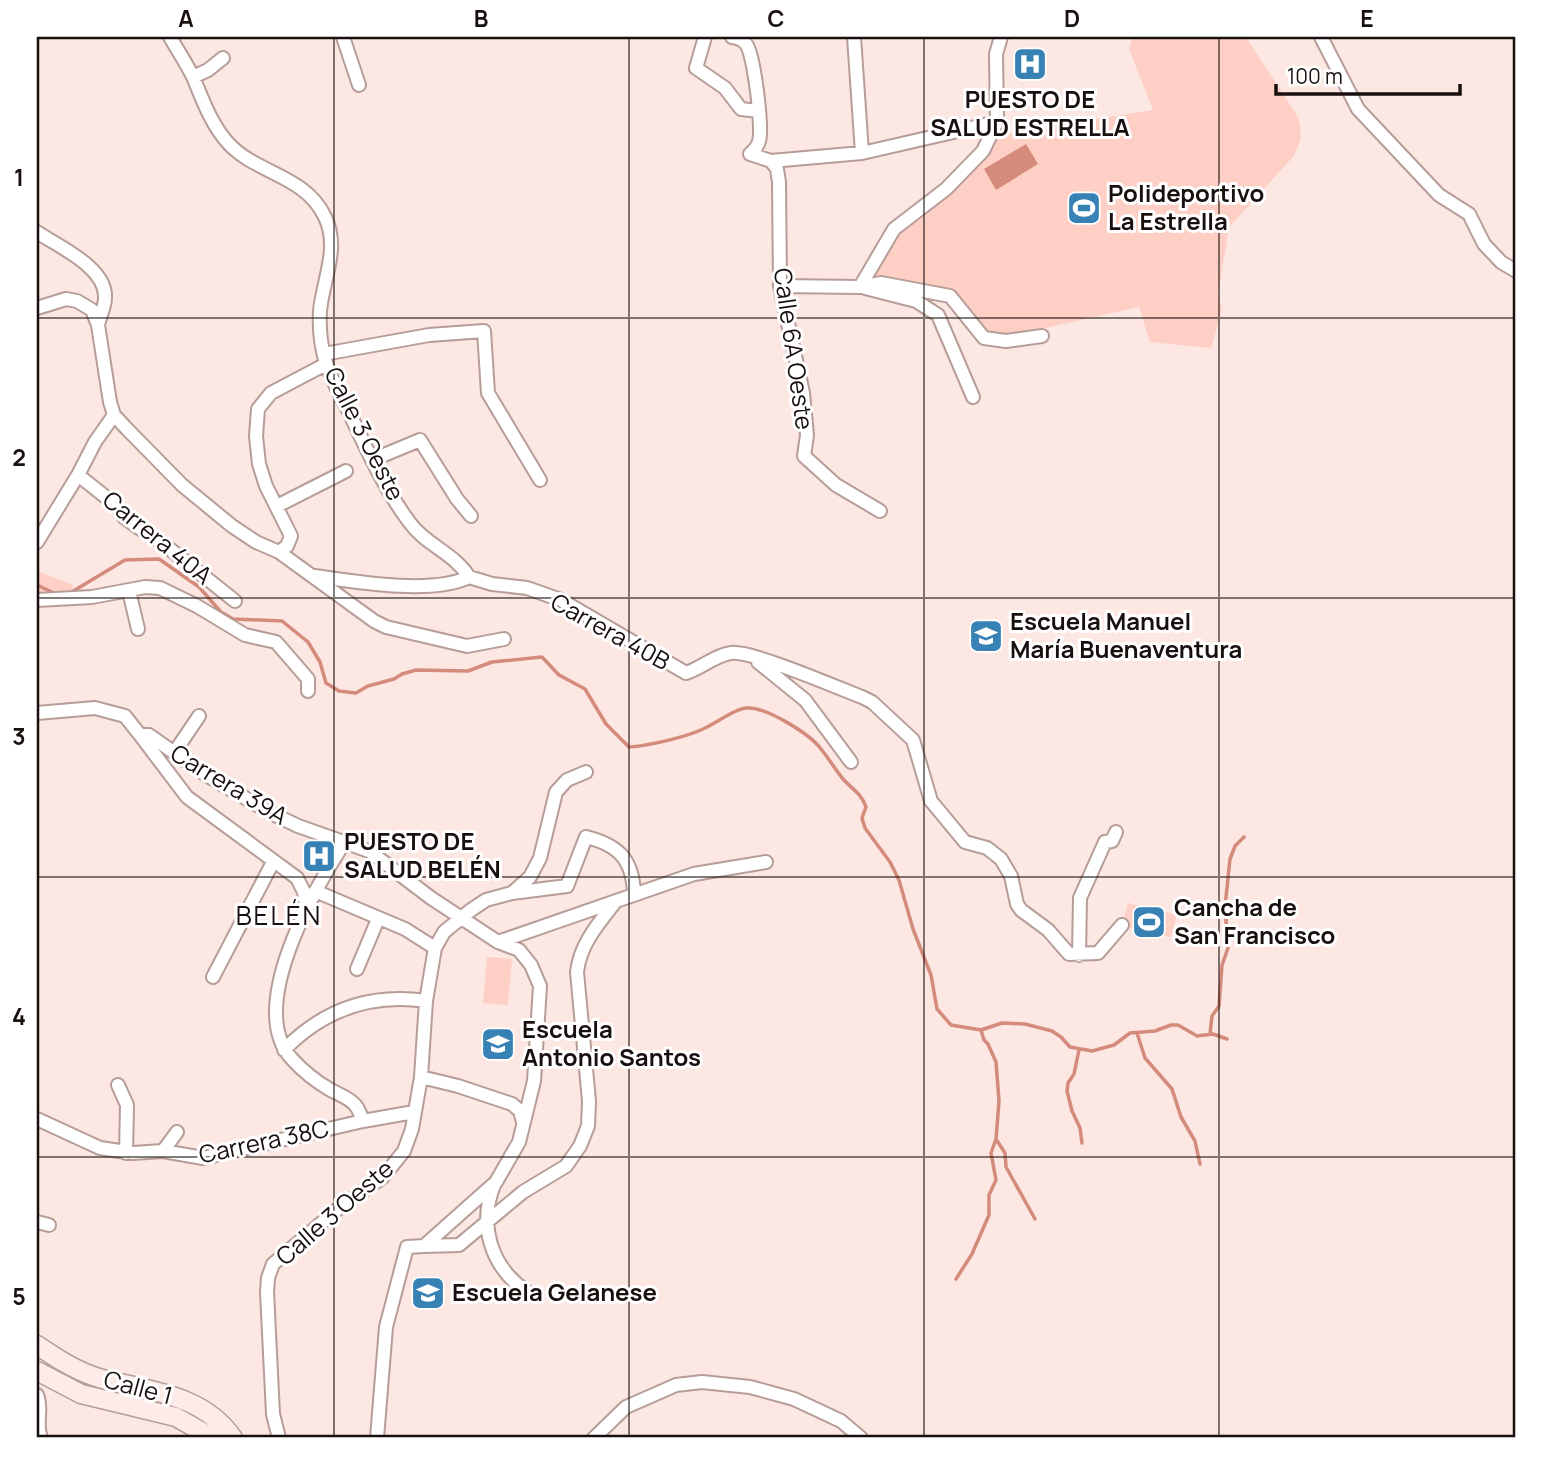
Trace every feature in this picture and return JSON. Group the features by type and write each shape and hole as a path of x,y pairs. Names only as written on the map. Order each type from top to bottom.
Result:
{"main road":[{"name":"Calle 1","path":"37,1345 90,1375 155,1390 192,1403 226,1428 233,1438"},
{"name":"Calle 1","path":"37,1371 81,1394 176,1416 213,1438"}],"street":[{"name":"Calle 3 Oeste","path":"170,37 212,117 230,145 259,164 288,178 314,199 324,215 330,229 332,256 320,312 321,344 325,359 372,460 411,525 445,552 469,577"},
{"path":"343,37 359,85"},
{"path":"705,37 696,68 725,88 741,109 758,111"},
{"path":"732,37 741,40 749,49 761,131 759,144 750,154 771,161 862,153 997,122"},
{"path":"854,37 862,153"},
{"path":"860,287 894,229 946,189 983,151 997,122 996,54 1001,37"},
{"path":"1321,37 1358,109 1439,195 1469,214 1484,244 1501,262 1516,271"},
{"path":"193,77 208,70 223,58"},
{"name":"Calle 6A Oeste","path":"771,161 777,169 779,182 780,286 803,393 807,435 804,456 836,485 874,508"},
{"path":"37,232 79,256 100,281 106,296 98,325"},
{"path":"780,286 860,287 881,283 950,296 984,338 1006,341 1042,336"},
{"path":"860,287 916,301 938,315 973,397"},
{"path":"37,309 58,300 77,301 92,310 98,325 114,415 95,442 37,542"},
{"path":"279,552 287,546 291,536 266,486 259,464 256,436 258,409 271,393 325,359 429,335 484,331 488,393 540,480"},
{"name":"Carrera 40B","path":"114,415 182,485 232,526 316,576 374,621 386,627 467,646 504,639"},
{"path":"372,460 420,440 457,499 471,516"},
{"path":"277,506 346,471"},
{"name":"Carrera 40A","path":"78,475 117,506 124,517 161,542 235,601"},
{"name":"Carrera 40B","path":"316,576 397,585 442,585 469,577 492,584 527,588 561,600 686,673 718,656 734,652 754,657 872,702 913,740 931,801 949,825 965,842 987,848 1001,859 1011,876 1017,904 1021,910 1048,930 1066,952 1079,955"},
{"path":"37,600 92,597 145,587 160,588 197,606 245,635 276,642 308,680 309,691"},
{"path":"129,591 138,629"},
{"path":"754,657 805,700 851,762"},
{"name":"Carrera 39A","path":"37,713 95,709 125,716 140,735 149,735 203,774 298,827 369,851 430,898 498,942 519,950 531,965 540,986 534,1081 516,1149 496,1182"},
{"path":"174,752 199,716"},
{"path":"140,735 187,797 297,878 304,892 306,906"},
{"path":"512,893 530,877 540,858 556,792 567,780 586,772"},
{"path":"1116,832 1112,841 1105,842 1101,847 1092,875 1080,898 1079,955 1102,950 1122,925"},
{"name":"Calle 3 Oeste","path":"279,1438 273,1414 268,1278 273,1264 339,1208 383,1177 404,1152 412,1129 421,1077 426,1001 435,948 444,932 486,900 512,893 567,886 586,837 602,841 616,849 627,862 634,877 635,894"},
{"path":"344,843 314,891 291,940 279,987 276,1014 284,1050 294,1062 322,1084 357,1107 363,1121"},
{"path":"213,977 273,862"},
{"path":"498,942 694,874 766,862"},
{"path":"314,891 405,929 435,948"},
{"path":"377,1438 386,1327 407,1247 459,1245 523,1192 566,1166 580,1146 588,1126 589,1101 577,972 579,955 616,901"},
{"path":"357,969 378,919"},
{"path":"284,1050 310,1027 348,1007 391,998 426,1001"},
{"path":"421,1077 512,1104 520,1111 524,1126"},
{"path":"118,1085 127,1105 126,1153"},
{"name":"Carrera 38C","path":"37,1119 100,1148 126,1153 163,1151 203,1158 414,1112"},
{"path":"163,1151 177,1132"},
{"path":"496,1182 490,1195 487,1224 493,1252 508,1276 526,1291"},
{"path":"424,1246 496,1182"},
{"path":"594,1438 626,1407 676,1385 702,1382 750,1387 794,1399 841,1420 861,1438"},
{"path":"37,1395 40,1407 37,1426 41,1438"}],"shaded area":[{"name":"Polideportivo La Estrella","path":"1132,37 1246,37 1300,123 1300,139 1292,158 1229,227 1218,295 1222,309 1211,348 1150,342 1139,307 1041,329 1042,336 984,338 950,296 860,287 894,229 983,151 997,122 1016,136 1029,138 1050,126 1153,110 1129,49"},
{"path":"1026,144 1038,164 996,190 984,169"},
{"path":"37,571 73,585 71,597 37,599"},
{"name":"Cancha de San Francisco","path":"1128,903 1177,915 1171,937 1122,925"},
{"path":"487,957 512,959 508,1005 483,1003"}],"waterway":[{"path":"70,593 125,560 159,559 199,587 221,612 233,619 282,621 308,642 320,662 326,683 339,691 356,693 368,686 416,670 468,671 492,662 542,657 559,675 585,689 606,724 629,747 687,735 741,709 764,711 775,716 815,743 862,799 866,807 862,818 865,828 890,862 899,880 913,929 931,975 937,1009 951,1025 981,1030"},
{"path":"37,585 56,594"},
{"path":"1210,1034 1212,1016 1219,1006 1222,965 1228,948 1225,907 1230,859 1235,846 1244,837"},
{"path":"981,1030 1002,1023 1025,1024 1052,1031 1070,1047 1092,1051 1114,1045 1130,1033 1155,1031 1171,1025 1178,1025 1197,1036 1213,1034 1227,1039"},
{"path":"956,1279 972,1254 989,1215 989,1195 996,1180 991,1153 996,1139 999,1101 996,1062 981,1030"},
{"path":"1137,1033 1145,1058 1172,1089 1181,1117 1195,1141 1200,1164"},
{"path":"1079,1050 1067,1091 1080,1128 1082,1143"},
{"path":"996,1139 1005,1153 1006,1167 1035,1219"}],"place":[{"name":"PUESTO DE SALUD ESTRELLA","path":"1030,64"},
{"name":"Polideportivo La Estrella","path":"1084,208"},
{"name":"Escuela Manuel María Buenaventura","path":"986,636"},
{"name":"PUESTO DE SALUD BELÉN","path":"319,856"},
{"name":"Cancha de San Francisco","path":"1149,922"},
{"name":"Escuela Antonio Santos","path":"498,1044"},
{"name":"Escuela Gelanese","path":"428,1293"}],"district":[{"name":"BELÉN","path":"279,916"}]}
